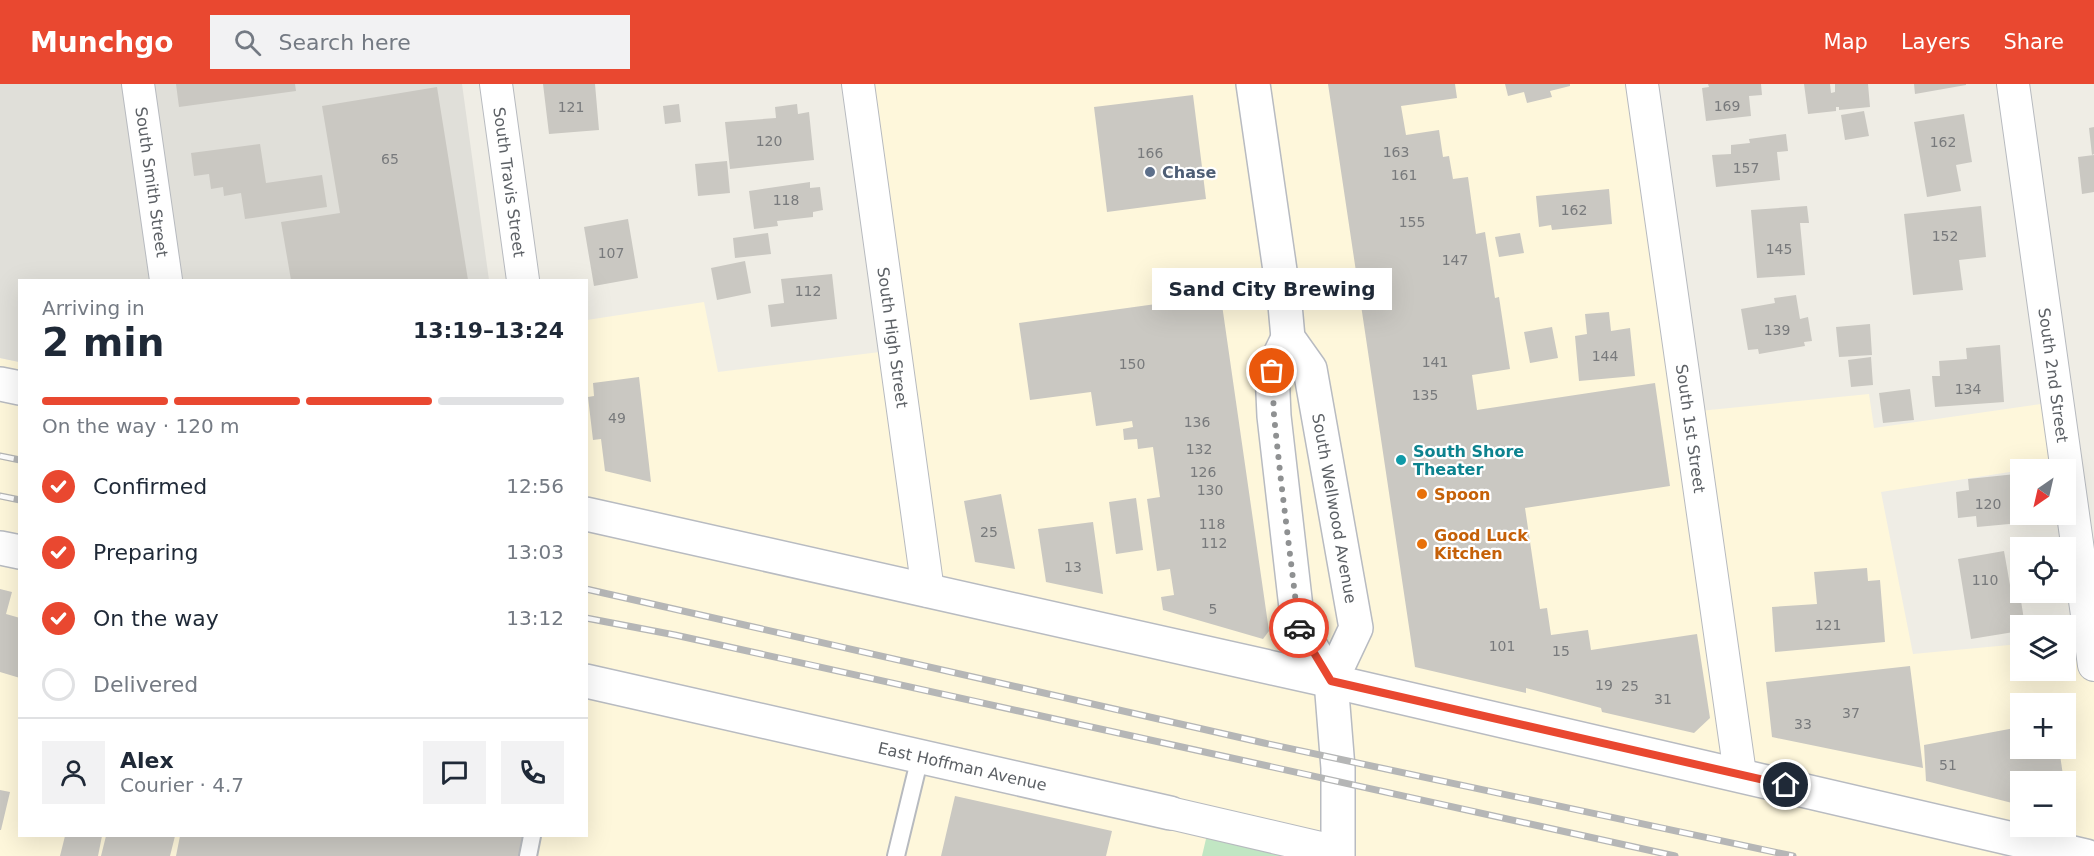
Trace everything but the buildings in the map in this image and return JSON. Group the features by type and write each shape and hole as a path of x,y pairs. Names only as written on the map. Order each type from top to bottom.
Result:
{"main road":[{"path":"1253,84 1284,294 1288,338"},
{"name":"South Wellwood Avenue","path":"1331,681 1356,628 1310,369 1288,338 1272,371 1281,481 1298,625 1331,681 1344,855"},
{"path":"0,384 18,388"},
{"path":"588,514 1740,774 2086,856"},
{"path":"0,548 18,552"},
{"name":"East Hoffman Avenue","path":"588,681 1170,813"}],"street":[{"name":"South Smith Street","path":"138,84 166,279"},
{"name":"South Travis Street","path":"496,84 524,279"},
{"name":"South High Street","path":"858,84 928,591"},
{"name":"South 1st Street","path":"1642,84 1740,774"},
{"name":"South 2nd Street","path":"2013,84 2094,665"},
{"name":"East Hoffman Avenue","path":"1170,813 1344,855"}],"lane":[{"path":"896,856 920,757"},
{"path":"528,856 532,837"}],"shaded area":[{"path":"0,84 462,84 489,279 18,279 18,362 0,358"},
{"path":"850,84 1633,84 1679,413 1869,394 1874,428 2048,403 2054,459 2010,459 2010,472 1881,492 1913,654 2010,645 2010,681 2076,681 2076,638 2078,638 2094,672 2094,845 2061,837 2076,837 2076,771 2010,771 2010,828 2002,856 0,856 0,358 18,362 18,837 588,837 588,320 704,302 718,372 888,351"}],"green space":[{"path":"1209,826 1334,856 1202,856"}],"railway":[{"path":"0,456 18,460"},
{"path":"0,496 18,500"},
{"path":"588,589 1264,743 1793,856"},
{"path":"588,618 675,635 1675,856"}],"way so far":[{"path":"1272,371 1274,416 1299,628"}],"place":[{"name":"Chase","path":"1150,172"},
{"name":"Sand City Brewing","path":"1272,371"},
{"name":"South Shore Theater","path":"1401,460"},
{"name":"Spoon","path":"1422,494"},
{"name":"Good Luck Kitchen","path":"1422,544"}],"route":[{"path":"1299,628 1331,681 1786,785"}]}
